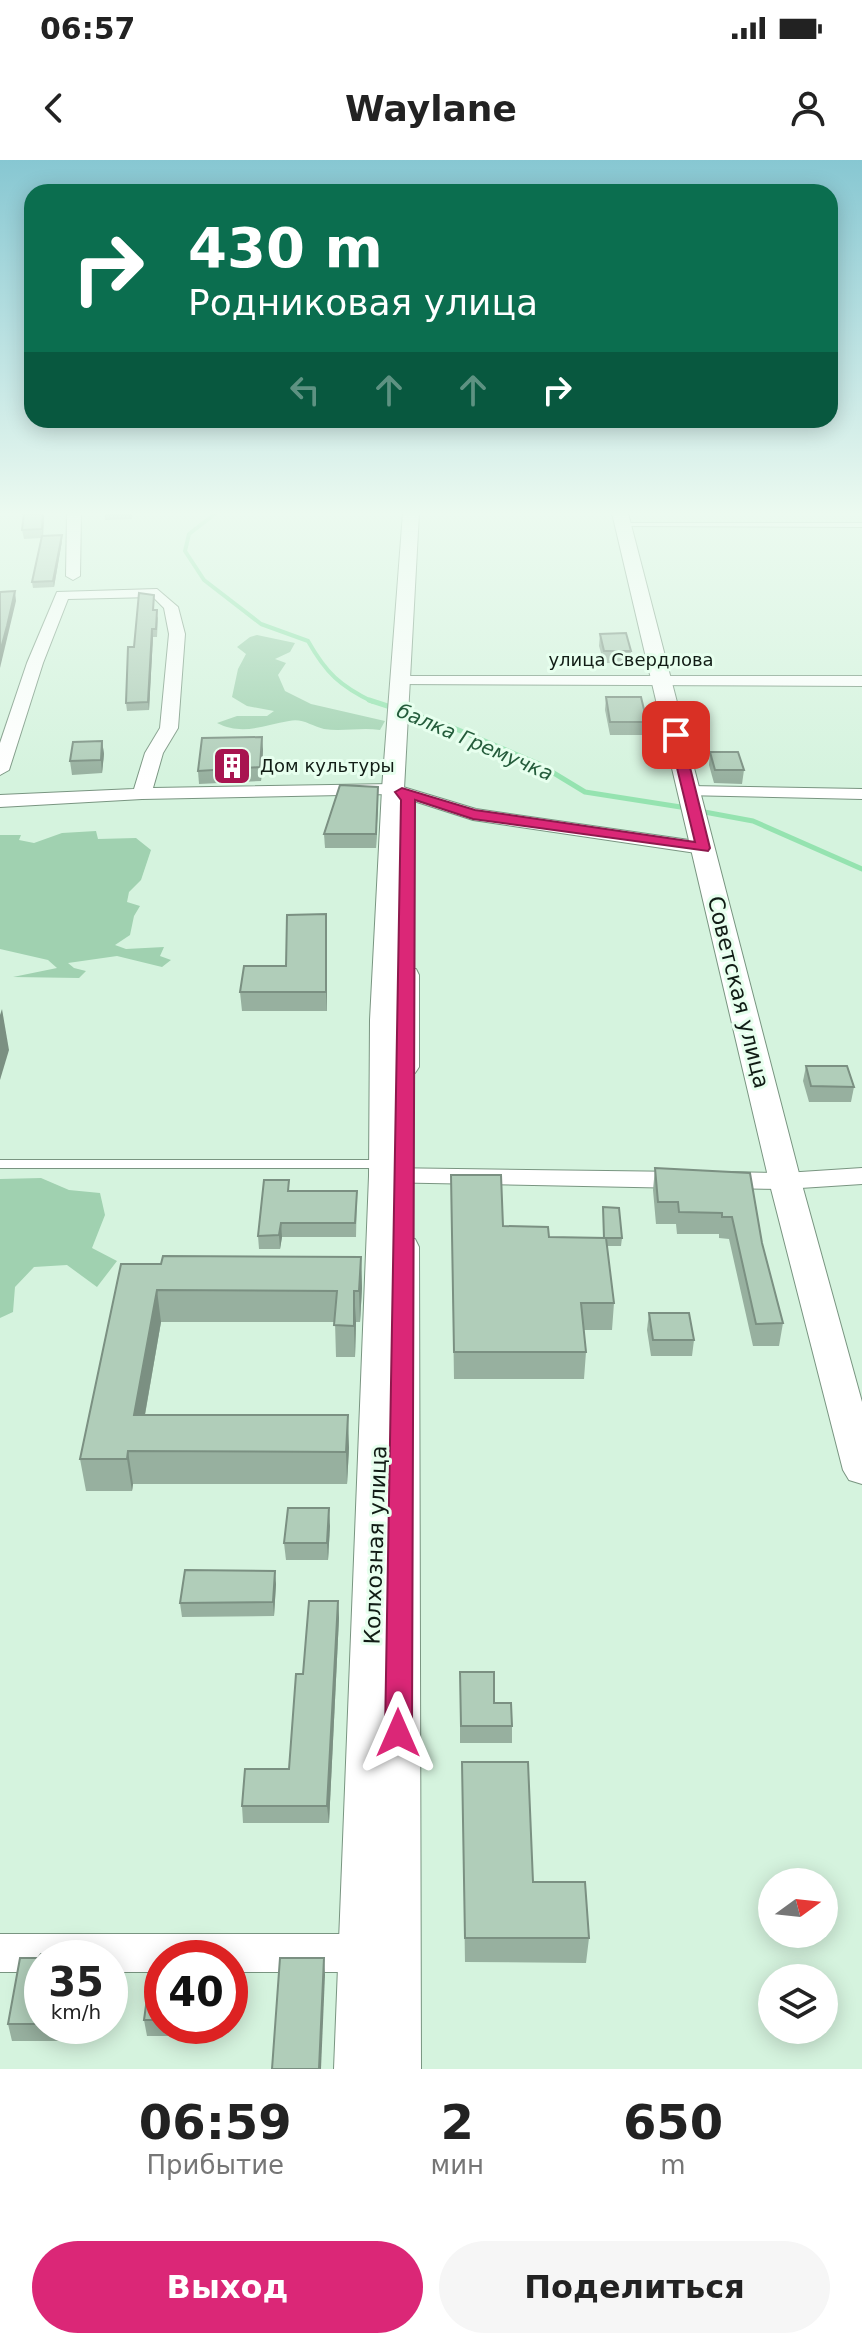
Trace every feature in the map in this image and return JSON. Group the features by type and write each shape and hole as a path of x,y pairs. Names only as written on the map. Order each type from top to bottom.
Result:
{"street":[{"path":"0,770 35,663 59,602"},
{"path":"142,794 154,753 169,728 177,634 171,607 166,602"},
{"name":"Колхозная улица","path":"360,2069 391,1172 408,800 397,791 398,711 405,602"},
{"name":"Советская улица","path":"642,602 785,1181 862,1470"},
{"name":"улица Свердлова","path":"400,681 862,681"},
{"path":"0,801 142,794 397,791 473,814 703,848"},
{"path":"693,804 862,794"},
{"name":"Колхозная улица","path":"391,1172 395,2069"},
{"path":"391,1172 785,1181 862,1176"},
{"path":"0,1953 363,1953"}],"lane":[{"path":"0,1164 391,1172"}],"green space":[{"path":"257,635 295,643 290,652 275,659 286,663 278,675 285,691 311,704 385,721 380,730 331,730 294,720 244,729 217,723 237,716 267,716 274,711 247,706 232,697 238,669 246,654 237,647"},
{"path":"96,831 98,839 136,838 151,850 141,880 129,892 127,902 140,906 134,916 130,935 115,945 126,949 164,947 160,956 171,960 162,967 117,956 68,963 86,971 79,978 13,977 57,968 48,960 0,949 0,835 21,835 19,840 34,843 62,833"},
{"path":"41,1178 69,1190 100,1193 105,1215 92,1248 117,1261 97,1287 67,1265 34,1267 15,1287 13,1312 0,1318 0,1179"}],"building":[{"path":"0,602 12,602 7,626 0,652"},
{"path":"138,602 154,602 153,610 157,610 156,629 152,629 148,702 126,703 128,647 134,647"},
{"path":"626,633 631,651 604,651 600,634"},
{"path":"606,697 641,697 647,722 610,722"},
{"path":"262,737 260,767 198,771 202,738"},
{"path":"102,741 101,760 70,761 73,742"},
{"path":"710,752 738,752 744,770 715,770"},
{"path":"340,785 378,787 376,834 324,834"},
{"path":"326,914 326,992 240,992 244,966 286,966 287,915"},
{"path":"806,1066 847,1066 854,1087 811,1086"},
{"path":"655,1168 750,1173 762,1243 783,1323 756,1324 732,1217 722,1217 722,1213 679,1212 678,1202 658,1202"},
{"path":"451,1175 501,1175 503,1226 548,1227 549,1237 606,1238 614,1303 581,1303 586,1352 454,1352"},
{"path":"264,1180 289,1180 288,1191 357,1191 355,1223 281,1223 279,1235 258,1236"},
{"path":"603,1207 619,1208 622,1238 604,1238"},
{"path":"163,1256 361,1257 359,1291 354,1291 354,1326 334,1325 337,1291 157,1290 134,1415 348,1415 346,1452 128,1451 127,1459 80,1459 121,1264 161,1264"},
{"path":"649,1313 689,1313 694,1340 653,1340"},
{"path":"288,1508 329,1508 327,1543 284,1543"},
{"path":"185,1570 275,1571 273,1602 180,1603"},
{"path":"309,1601 338,1601 327,1806 242,1806 245,1769 289,1769 296,1674 303,1674"},
{"path":"460,1672 494,1672 494,1703 511,1703 512,1726 461,1726"},
{"path":"462,1762 528,1762 533,1882 585,1882 589,1938 465,1938"},
{"path":"20,1958 24,1958 24,2024 8,2024"},
{"path":"280,1958 324,1958 319,2069 272,2069"}],"waterway":[{"name":"балка Гремучка","path":"233,602 261,624 308,641 335,678 370,700"},
{"name":"балка Гремучка","path":"370,700 449,726 539,764 585,792 687,808"},
{"name":"балка Гремучка","path":"699,811 753,821 862,869"}],"place":[{"name":"Дом культуры","path":"232,766"}],"route":[{"path":"398,1733 408,800 402,792 473,814 703,848 676,735"}]}
